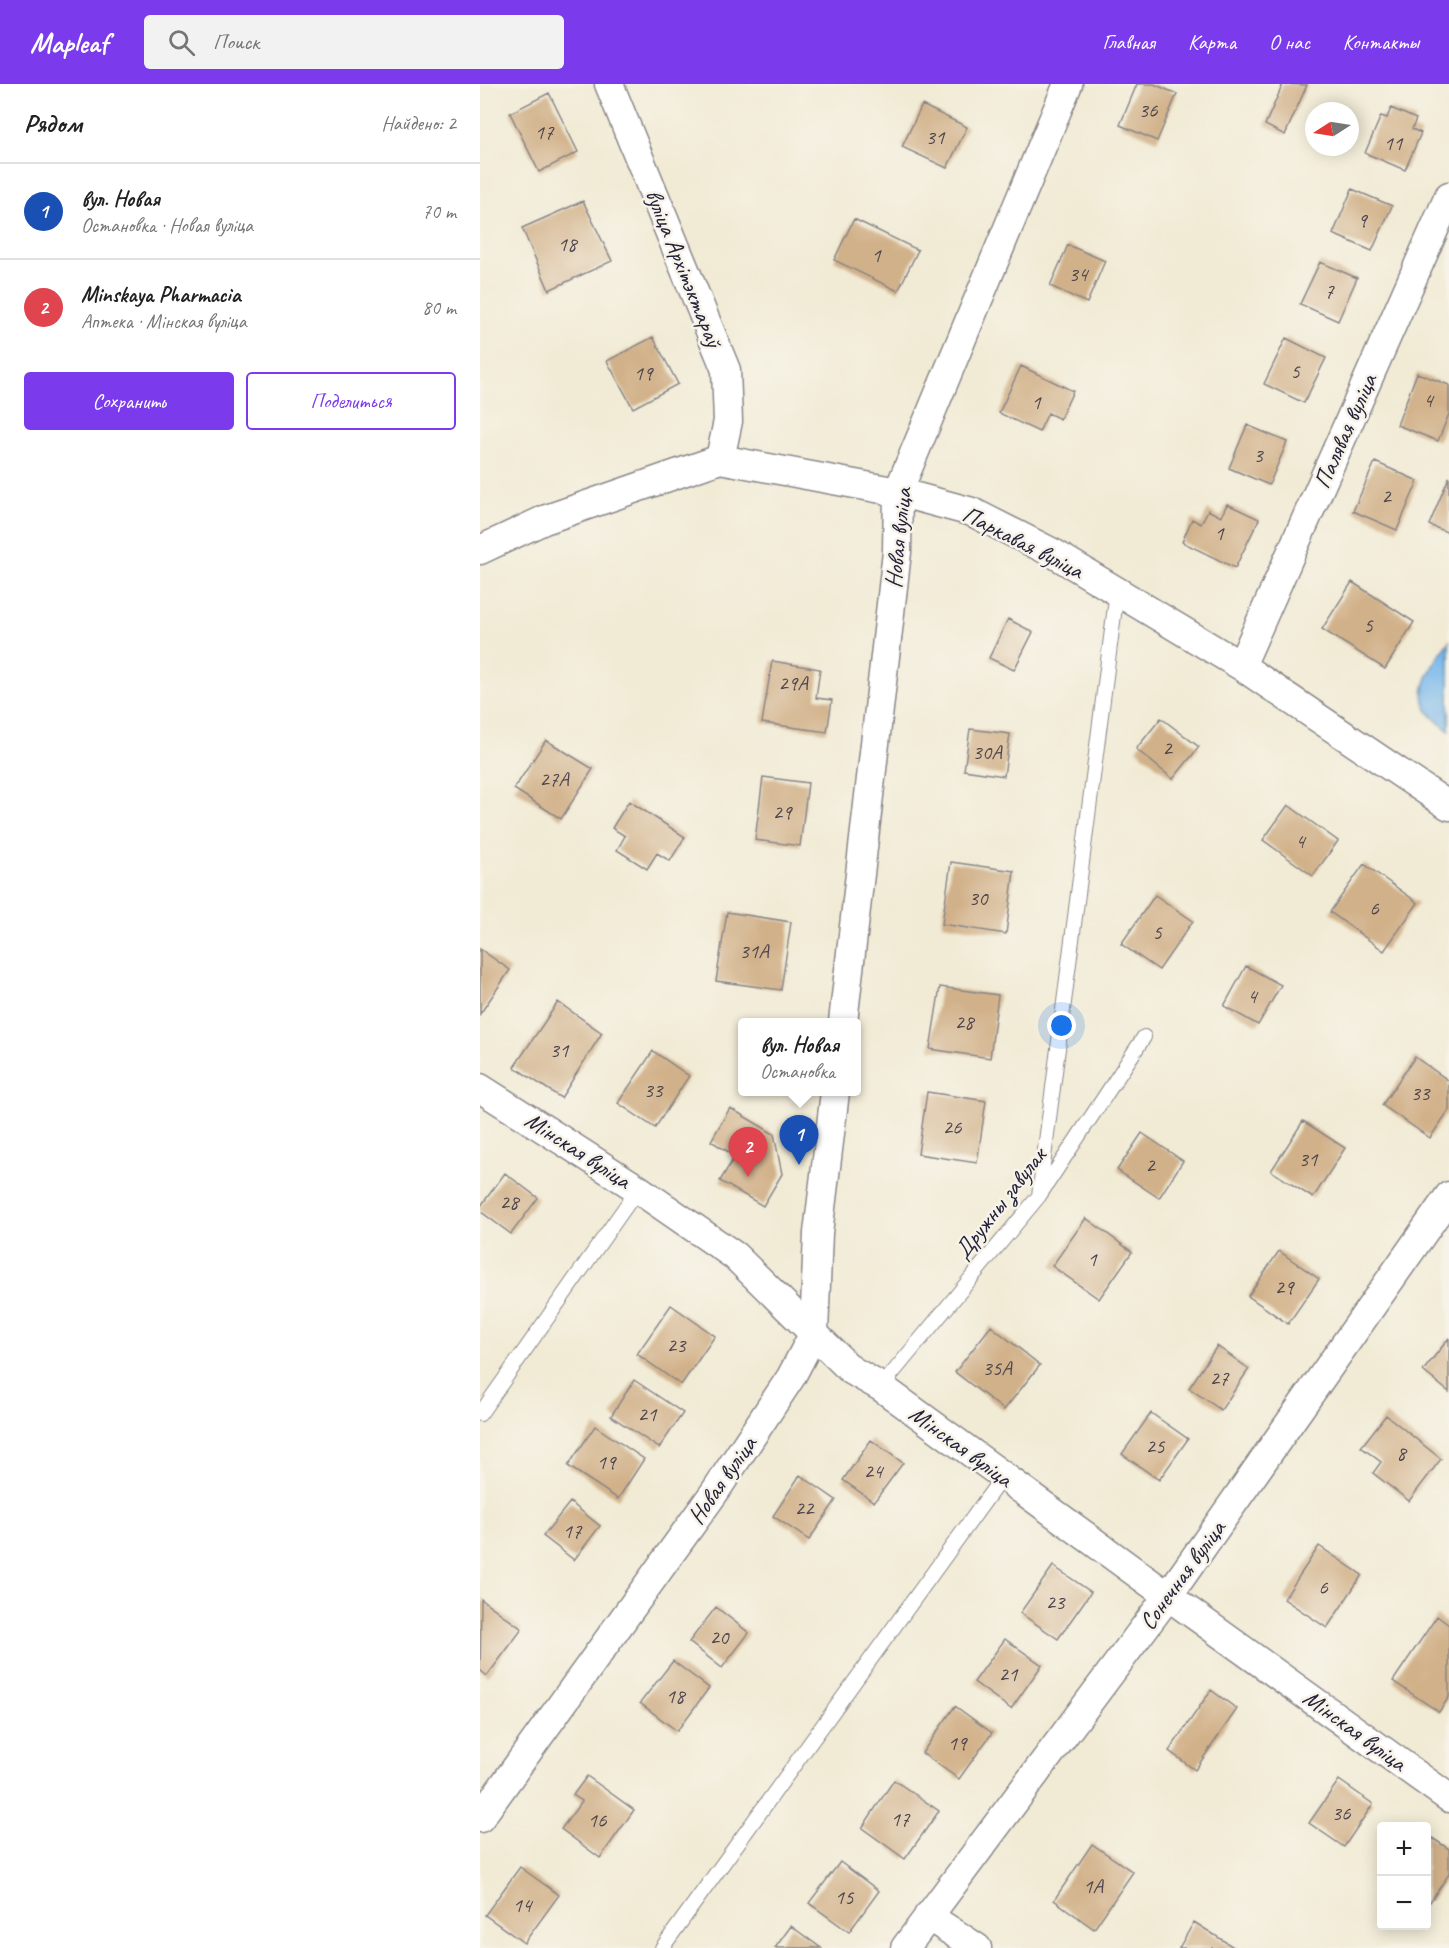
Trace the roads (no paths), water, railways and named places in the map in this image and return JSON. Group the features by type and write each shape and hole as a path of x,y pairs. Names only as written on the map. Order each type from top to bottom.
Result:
{"street":[{"name":"вуліца Архітэктараў","path":"609,84 726,370 728,421 720,459"},
{"name":"Новая вуліца","path":"844,1018 897,552 898,492 1068,84"},
{"name":"Палявая вуліца","path":"1240,666 1449,196"},
{"name":"Паркавая вуліца","path":"480,550 544,520 720,459 898,492 972,512 1055,554 1240,666 1449,806"},
{"name":"Мінская вуліца","path":"480,1088 638,1189 735,1256 851,1370 881,1387 1449,1798"},
{"name":"Новая вуліца","path":"480,1818 714,1493 791,1377 814,1333 818,1233 835,1096"},
{"name":"Сонечная вуліца","path":"905,1948 1168,1596 1449,1196"},
{"path":"928,1916 977,1948"}],"lane":[{"path":"1039,1196 1117,591"},
{"name":"Дружны завулак","path":"881,1387 1039,1196 1144,1037"},
{"path":"480,1414 638,1189"},
{"path":"662,1948 1003,1476"}],"water":[{"path":"1449,641 1449,731 1428,711 1423,693 1428,674"}],"place":[{"name":"вул. Новая","path":"799,1165"},
{"name":"Minskaya Pharmacia","path":"748,1177"}]}
